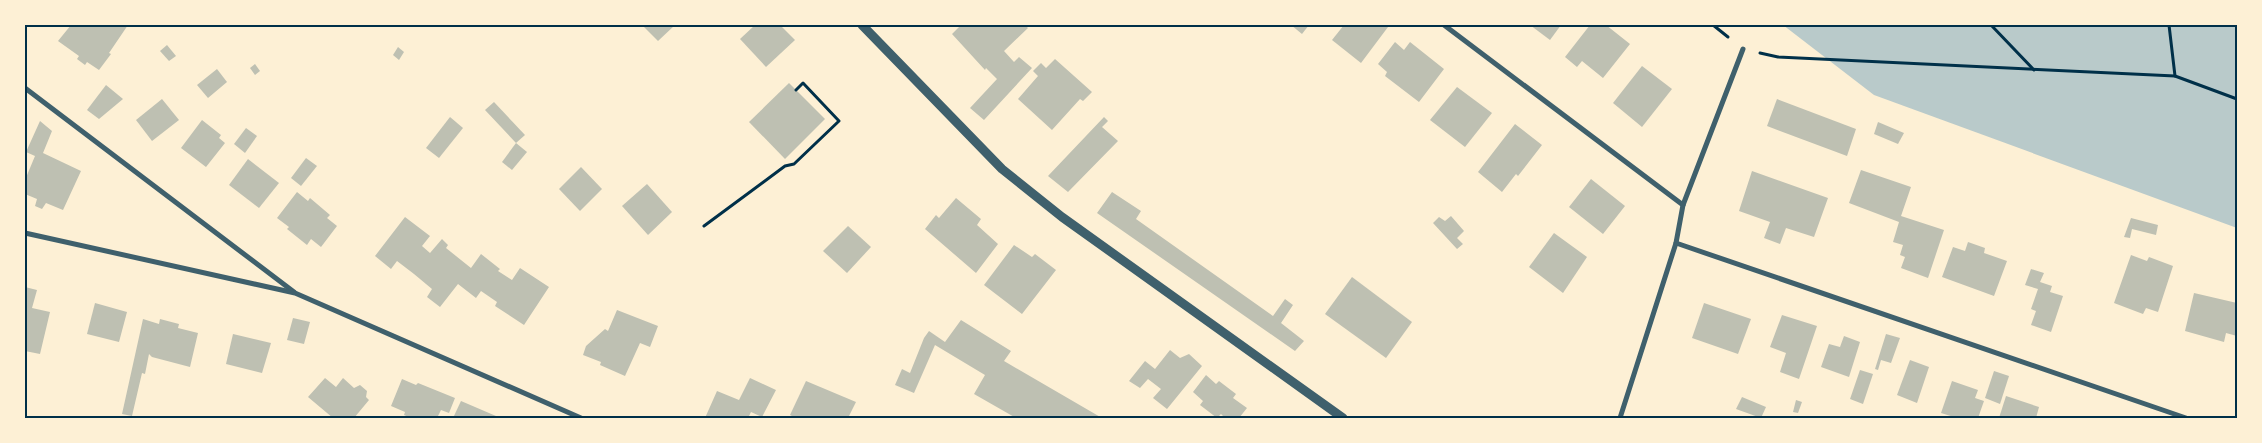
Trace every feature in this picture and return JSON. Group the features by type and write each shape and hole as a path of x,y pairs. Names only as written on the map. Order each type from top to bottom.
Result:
{"street":[{"path":"862,25 1002,169 1062,217 1344,418"},
{"path":"1444,25 1683,205"},
{"path":"1620,418 1676,243 1683,205 1743,49"},
{"path":"25,88 295,293"},
{"path":"25,233 295,293 581,418"},
{"path":"1676,243 2186,418"}],"path":[{"path":"1991,25 2034,71"},
{"path":"2169,25 2175,76"},
{"path":"1743,49 1778,57 2034,71 2175,76 2237,99"},
{"path":"704,226 785,166 794,164 839,121 803,83 796,90"}],"shaded area":[{"path":"1783,25 2237,25 2237,228 1874,95"}],"building":[{"path":"71,25 128,25 99,70 87,62 85,65 77,59 79,56 58,41"},
{"path":"642,25 675,25 658,41"},
{"path":"755,25 780,25 795,40 766,67 740,39"},
{"path":"961,25 1025,25 1028,28 1004,51 1014,62 1019,57 1032,68 984,120 970,108 997,79 986,68 985,70 952,34"},
{"path":"1291,25 1309,25 1302,34"},
{"path":"1344,25 1386,25 1388,27 1361,63 1332,40"},
{"path":"1530,25 1561,25 1550,40"},
{"path":"1590,25 1606,25 1630,44 1603,78 1582,61 1577,67 1565,57"},
{"path":"1395,42 1404,50 1410,42 1444,69 1419,102 1385,76 1387,72 1378,64"},
{"path":"167,45 176,56 169,61 160,51"},
{"path":"398,47 404,52 399,60 393,55"},
{"path":"1055,59 1092,92 1083,101 1080,99 1052,130 1018,99 1038,76 1033,71 1041,63 1046,68"},
{"path":"255,64 260,71 255,75 250,68"},
{"path":"1642,66 1672,89 1642,127 1613,103"},
{"path":"217,69 227,82 208,98 197,85"},
{"path":"789,83 825,119 785,159 749,122"},
{"path":"106,85 123,99 99,119 87,110"},
{"path":"1457,87 1492,113 1465,147 1430,120"},
{"path":"162,99 179,120 152,141 136,120"},
{"path":"1777,99 1856,129 1847,156 1767,126"},
{"path":"494,102 525,135 516,143 485,110"},
{"path":"450,117 463,128 439,158 426,148"},
{"path":"1104,117 1108,121 1102,127 1118,141 1068,192 1048,176"},
{"path":"202,120 221,135 219,138 225,143 206,167 181,148"},
{"path":"40,121 52,131 43,153 81,171 63,210 46,203 42,209 35,206 37,199 25,194 25,180 35,156 26,152"},
{"path":"1878,122 1904,133 1898,144 1874,134"},
{"path":"1515,124 1542,145 1518,176 1516,174 1502,192 1478,172"},
{"path":"246,128 257,136 245,153 234,144"},
{"path":"516,143 527,152 512,170 502,162"},
{"path":"306,158 317,166 301,186 291,178"},
{"path":"248,159 279,183 259,208 229,185"},
{"path":"581,167 602,189 580,211 559,189"},
{"path":"1861,170 1911,187 1901,216 1944,230 1928,278 1901,268 1905,257 1900,255 1903,245 1893,242 1899,222 1849,203"},
{"path":"1752,171 1828,198 1814,237 1786,228 1780,244 1764,238 1770,222 1739,211"},
{"path":"1591,179 1625,206 1603,234 1569,207"},
{"path":"647,184 672,212 648,235 622,206"},
{"path":"297,192 308,201 310,198 330,215 327,218 337,226 321,247 311,239 307,245 277,218"},
{"path":"1112,192 1141,211 1136,219 1273,316 1285,299 1293,305 1281,323 1304,341 1295,351 1097,213"},
{"path":"956,198 981,219 977,225 998,244 976,273 925,229 936,215 939,218"},
{"path":"1451,216 1464,231 1457,238 1463,244 1457,249 1433,223 1439,217 1445,221"},
{"path":"405,217 430,236 422,246 430,253 442,239 448,245 446,248 471,268 481,254 500,269 498,271 512,280 520,268 549,287 524,325 495,306 497,302 481,291 476,298 458,284 440,307 427,297 432,289 414,274 397,261 391,269 375,256"},
{"path":"2131,218 2158,225 2156,235 2132,229 2130,238 2124,237"},
{"path":"848,226 871,247 847,273 823,251"},
{"path":"1554,233 1587,257 1563,293 1529,267"},
{"path":"1968,242 1985,248 1984,253 2007,261 1994,296 1942,277 1953,247 1965,251"},
{"path":"1014,245 1032,257 1035,254 1056,270 1022,314 984,285"},
{"path":"2131,255 2147,261 2149,257 2173,266 2158,312 2146,308 2143,314 2114,303"},
{"path":"2031,269 2044,273 2040,282 2052,286 2050,292 2063,296 2051,332 2031,325 2036,311 2031,309 2038,289 2025,285"},
{"path":"1352,277 1412,322 1386,358 1325,314"},
{"path":"25,287 37,290 32,308 50,312 40,354 25,351"},
{"path":"2194,293 2237,303 2237,336 2226,333 2224,342 2185,331"},
{"path":"95,303 127,312 119,342 87,334"},
{"path":"1704,303 1751,319 1738,354 1692,338"},
{"path":"617,310 658,326 650,347 640,343 625,376 600,365 601,362 583,355 586,346 605,329 608,331"},
{"path":"1782,315 1817,326 1799,379 1780,372 1786,353 1770,347"},
{"path":"293,318 310,322 304,344 287,340"},
{"path":"143,319 159,324 160,319 179,324 178,328 198,333 190,367 152,357 149,354 145,374 142,373 132,416 122,414"},
{"path":"961,320 1011,351 1004,361 1102,418 1016,418 974,394 985,375 935,345 914,393 895,385 902,369 910,373 924,338 929,331 945,342"},
{"path":"233,334 271,343 262,373 226,364"},
{"path":"1886,334 1900,338 1891,363 1881,360 1878,370 1875,369"},
{"path":"1844,336 1860,342 1849,377 1821,367 1829,344 1840,347"},
{"path":"1170,350 1180,358 1189,354 1202,366 1167,409 1153,398 1161,389 1148,379 1140,388 1129,381 1145,361 1155,369"},
{"path":"1910,360 1929,367 1917,403 1897,395"},
{"path":"1860,370 1873,374 1863,404 1850,399"},
{"path":"1994,371 2009,376 2000,404 1985,398"},
{"path":"1206,375 1216,384 1219,381 1236,394 1233,398 1247,408 1239,418 1225,418 1221,414 1217,418 1200,405 1203,401 1193,392"},
{"path":"325,378 336,387 343,378 354,388 360,385 367,391 366,397 369,400 354,418 333,418 308,397"},
{"path":"750,378 776,390 762,417 751,412 748,418 705,418 717,391 739,400"},
{"path":"402,379 416,385 418,383 455,398 449,413 441,410 437,418 411,418 404,415 405,412 391,406"},
{"path":"806,381 856,402 848,418 796,418 790,415"},
{"path":"1952,381 1978,390 1975,398 1984,401 1978,418 1957,418 1941,413"},
{"path":"2006,396 2039,407 2036,418 1999,418"},
{"path":"1742,397 1766,407 1761,418 1736,409"},
{"path":"1796,400 1802,402 1798,413 1793,412"},
{"path":"461,401 496,416 495,418 453,418"}]}
